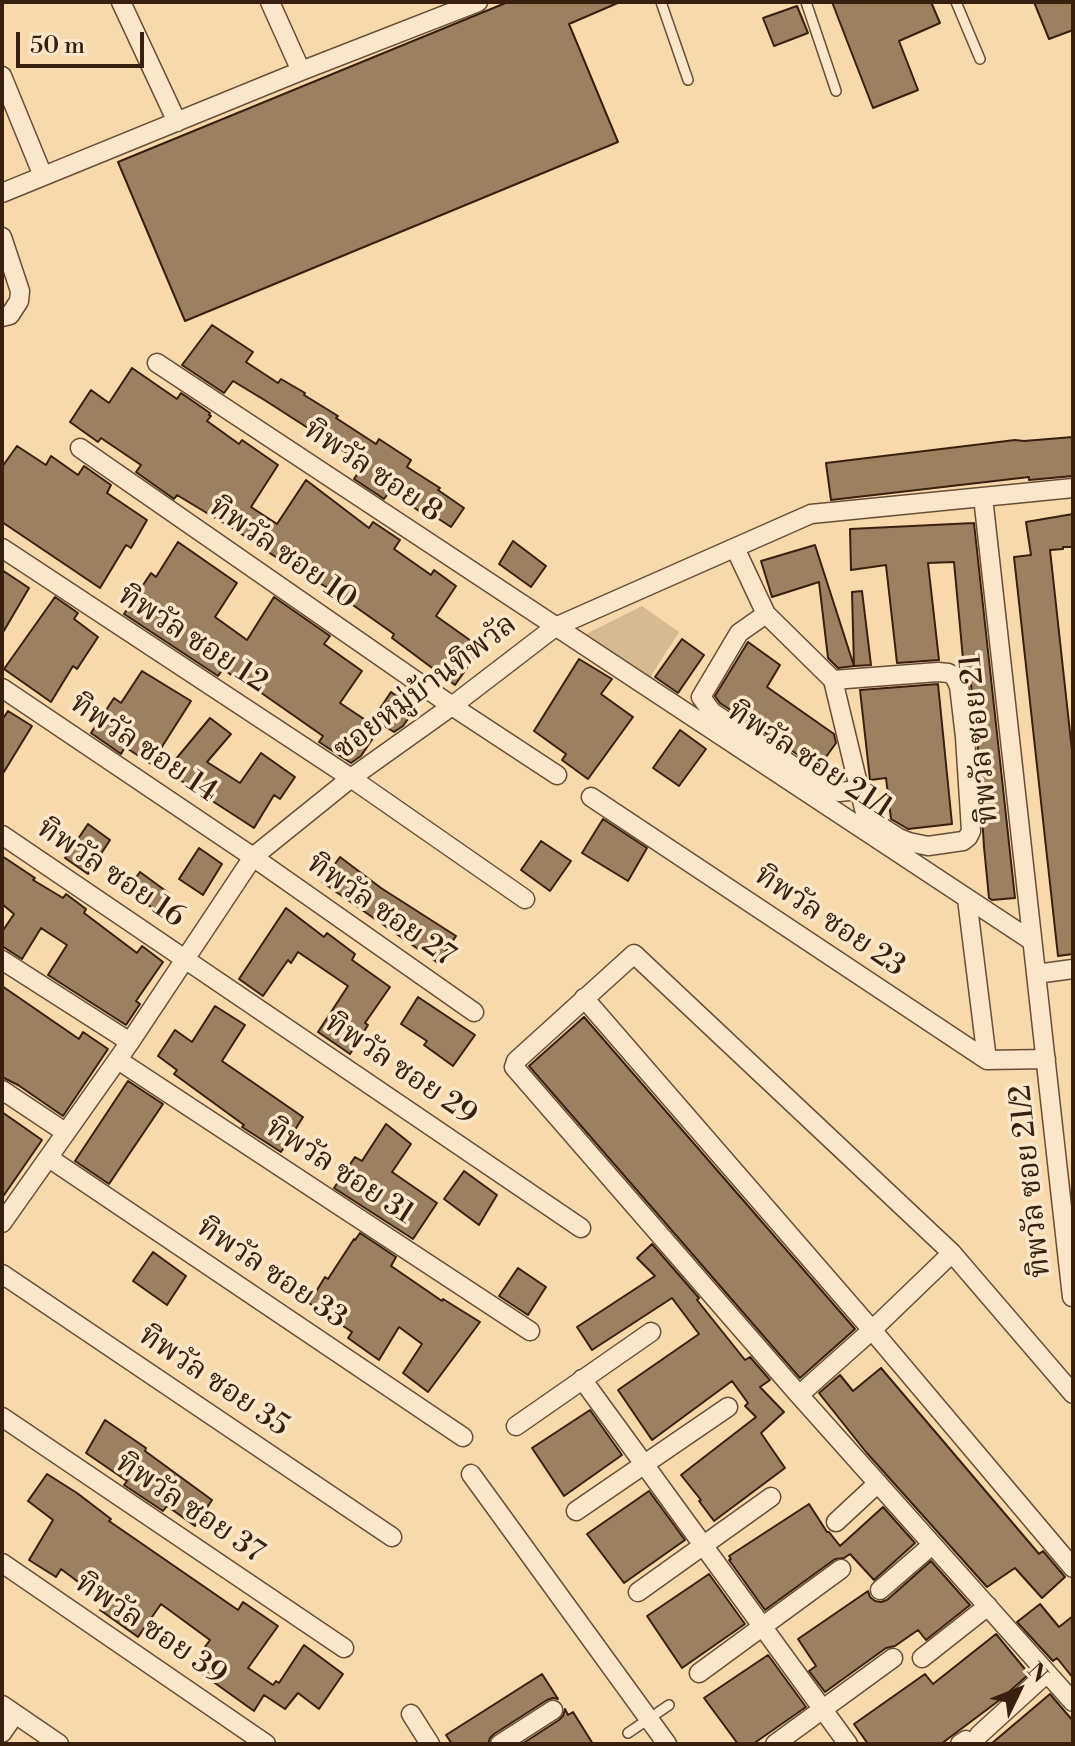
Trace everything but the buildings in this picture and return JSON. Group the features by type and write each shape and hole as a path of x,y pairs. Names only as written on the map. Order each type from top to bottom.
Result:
{"street":[{"path":"121,2 177,122"},
{"path":"270,2 301,71"},
{"path":"2,193 478,2"},
{"path":"2,76 43,176"},
{"path":"2,237 20,291 19,301 10,315 2,317"},
{"name":"ทิพวัล ซอย 8","path":"157,363 555,627"},
{"name":"ทิพวัล ซอย 10","path":"80,448 452,706"},
{"name":"ซอยหมู่บ้านทิพวัล","path":"3,1221 118,1060 253,857 351,778 555,627 811,514 1073,488"},
{"name":"ทิพวัล ซอย 21","path":"983,497 1036,974"},
{"name":"ทิพวัล ซอย 12","path":"2,548 351,778 525,899"},
{"path":"735,548 766,614 833,680 866,817 899,838 928,846 963,841 968,837 971,831 965,737 959,686 954,676 938,672 833,680"},
{"path":"766,614 739,633 701,697 712,712 829,790 858,790"},
{"name":"ทิพวัล ซอย 21/1","path":"555,627 1032,941"},
{"name":"ทิพวัล ซอย 14","path":"2,688 253,857"},
{"path":"452,706 557,775"},
{"name":"ทิพวัล ซอย 23","path":"591,797 987,1060"},
{"name":"ทิพวัล ซอย 16","path":"2,835 186,959"},
{"name":"ทิพวัล ซอย 27","path":"253,857 474,1012"},
{"path":"967,899 987,1060 1046,1059"},
{"path":"1073,1394 952,1253 637,955 631,956 516,1061 514,1067 799,1395 1073,1702"},
{"name":"ทิพวัล ซอย 29","path":"186,959 581,1228"},
{"path":"2,960 130,1042"},
{"path":"1036,974 1073,969"},
{"name":"ทิพวัล ซอย 21/2","path":"1036,974 1072,1297"},
{"path":"584,998 872,1330 1073,1568"},
{"name":"ทิพวัล ซอย 31","path":"118,1060 530,1331"},
{"path":"2,1090 65,1132"},
{"name":"ทิพวัล ซอย 33","path":"49,1158 463,1437"},
{"path":"799,1395 952,1253"},
{"name":"ทิพวัล ซอย 35","path":"2,1274 392,1537"},
{"path":"516,1426 651,1332"},
{"path":"582,1379 848,1744"},
{"path":"576,1511 728,1407"},
{"name":"ทิพวัล ซอย 37","path":"2,1417 344,1648"},
{"path":"471,1474 667,1744"},
{"path":"836,1522 878,1483"},
{"path":"638,1592 771,1497"},
{"path":"880,1590 932,1545"},
{"name":"ทิพวัล ซอย 39","path":"2,1563 266,1744"},
{"path":"699,1673 841,1569"},
{"path":"922,1658 988,1606"},
{"path":"775,1744 893,1658"},
{"path":"968,1739 1047,1673"},
{"path":"2,1733 8,1709 59,1744"},
{"path":"500,1744 553,1710"},
{"path":"411,1714 430,1744"}],"lane":[{"path":"661,2 688,80"},
{"path":"806,2 836,91"},
{"path":"956,2 980,59"},
{"path":"628,1733 669,1705"}],"shaded area":[{"path":"642,606 679,632 649,679 584,635"}]}
